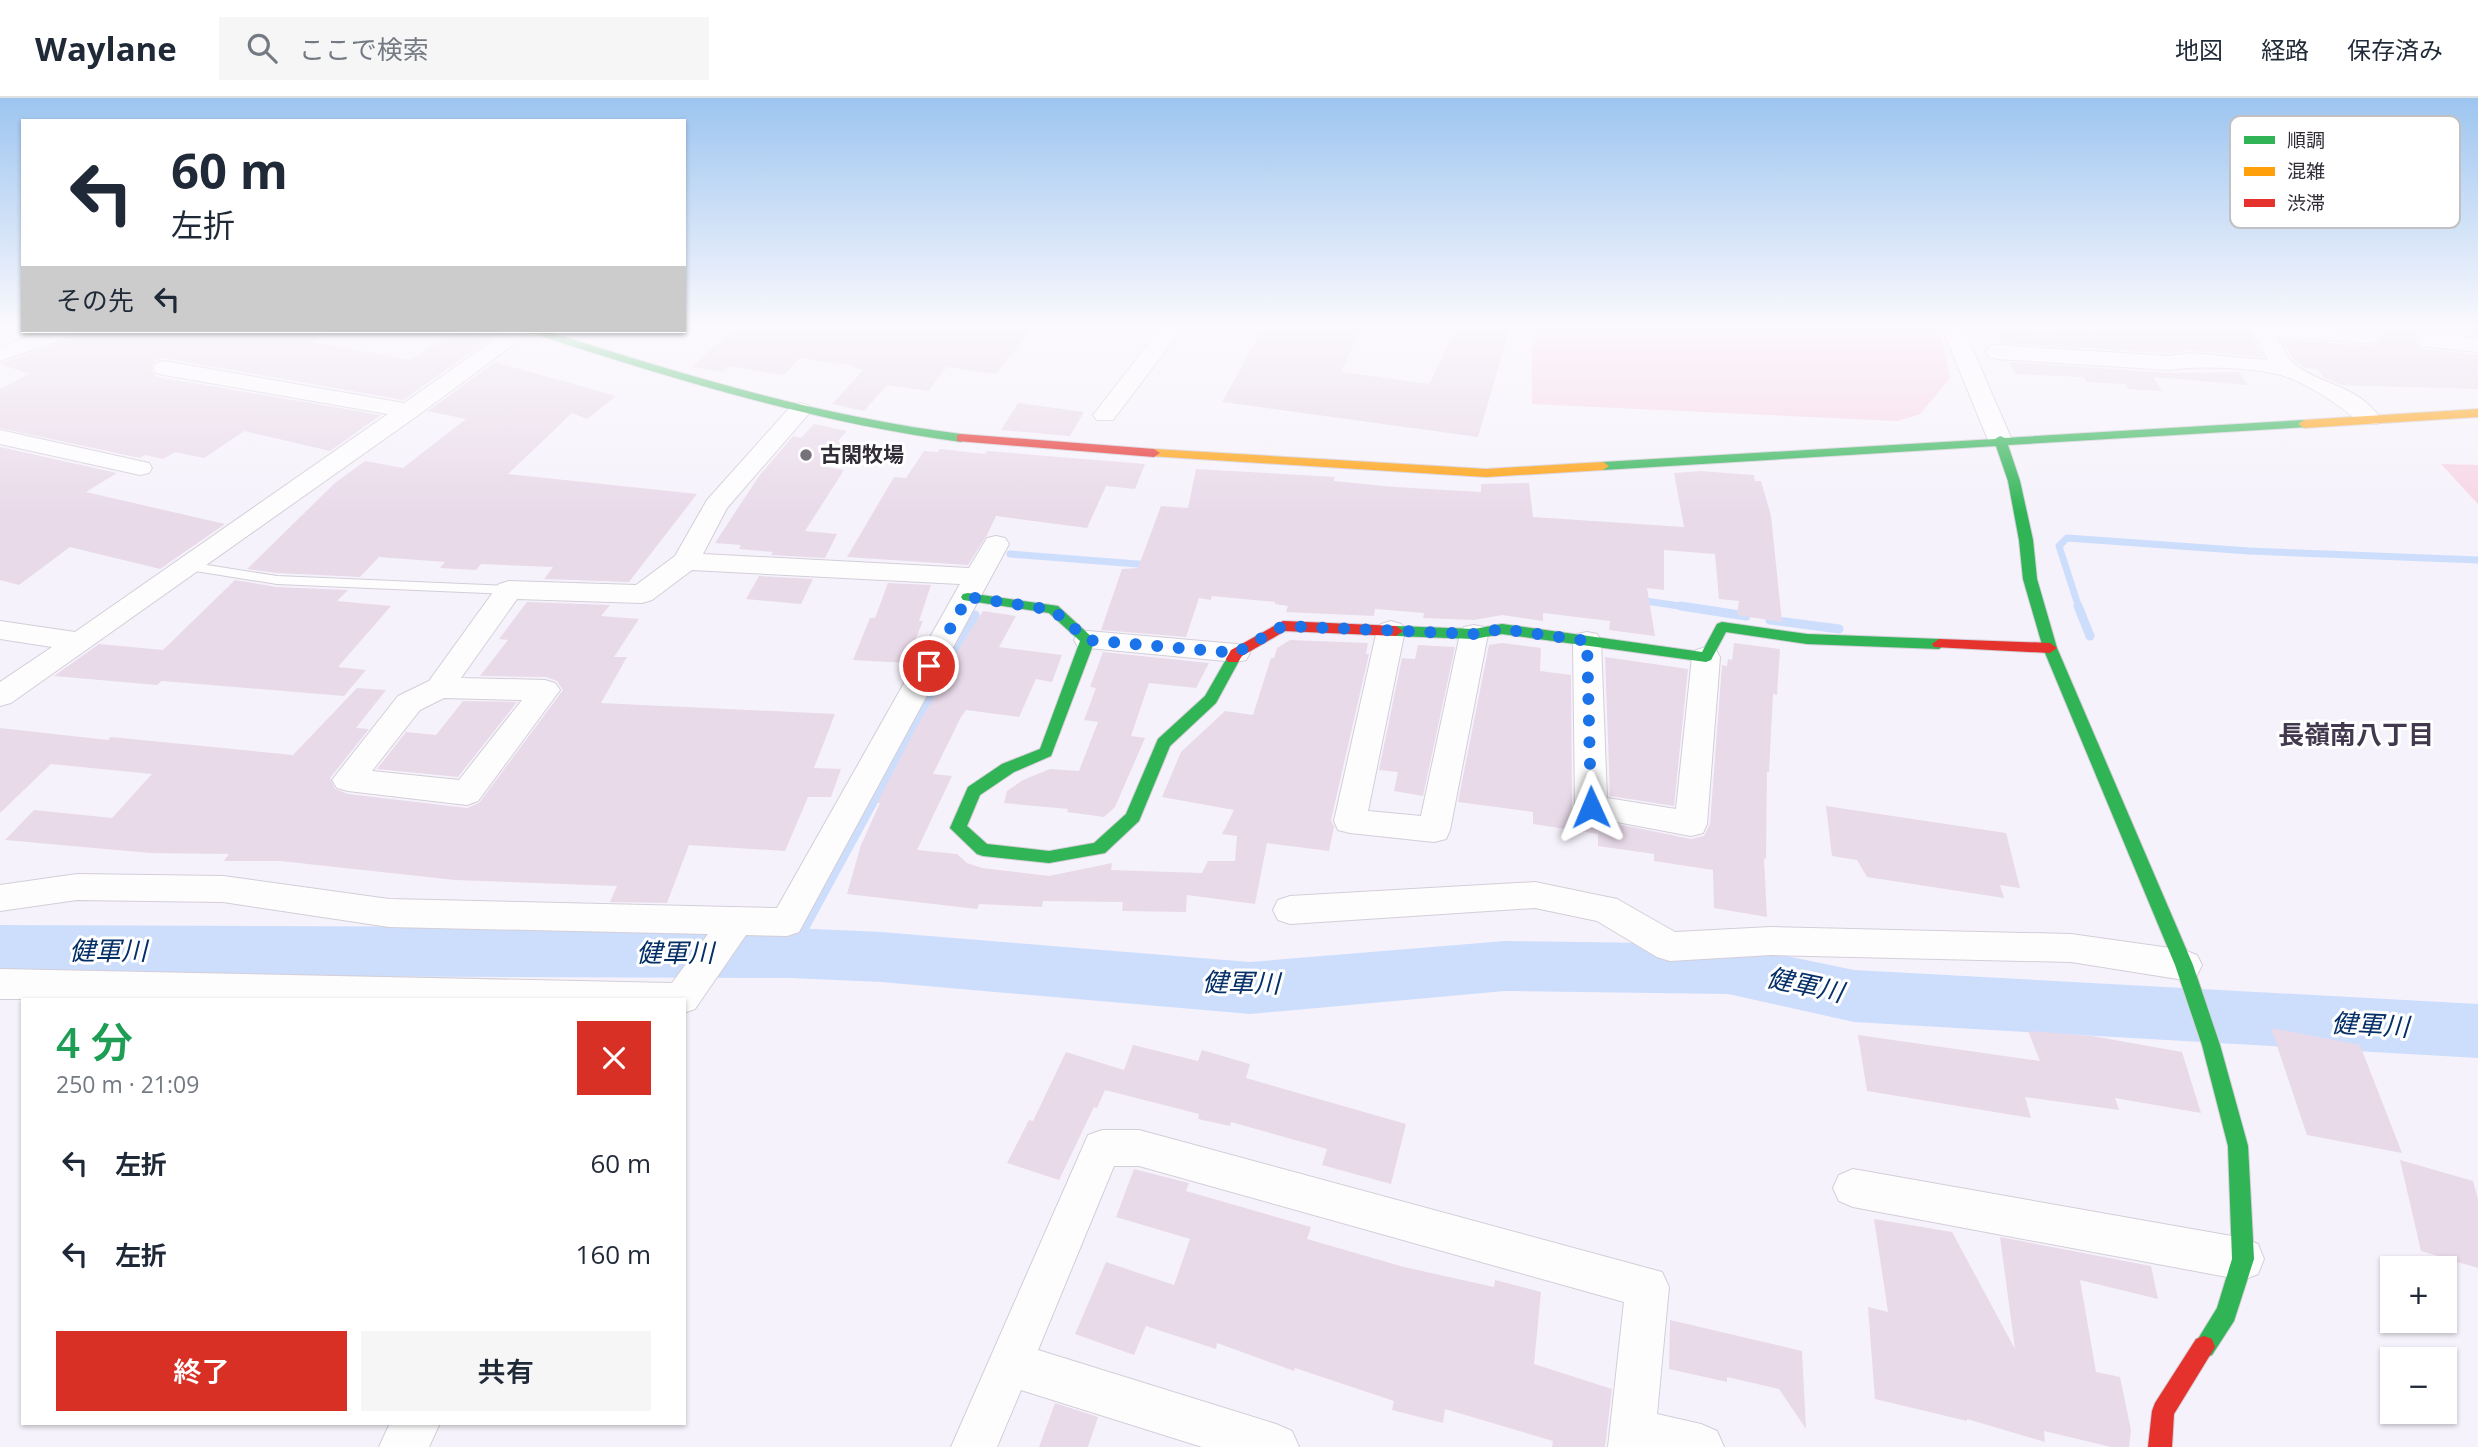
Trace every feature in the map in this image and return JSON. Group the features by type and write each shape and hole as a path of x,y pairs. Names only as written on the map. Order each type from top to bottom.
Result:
{"street":[{"path":"278,388 409,411"},
{"path":"0,696 441,388"},
{"path":"721,388 800,410 900,430 1003,442 1333,468 1486,473 2478,413"},
{"path":"1105,415 1126,388"},
{"path":"1978,388 2014,481 2026,540 2030,579 2050,648 2184,965 2211,1045 2238,1146 2243,1259 2227,1313 2163,1411 2160,1447"},
{"path":"2325,388 2350,400 2369,419"},
{"path":"439,688 545,690 467,793 348,780 409,703 439,688 509,590 642,594 686,561 716,505 800,410"},
{"path":"0,437 140,468"},
{"path":"0,898 77,887 223,889 389,913 787,922 996,544"},
{"path":"686,561 974,587 1053,610 1088,640 1236,653"},
{"path":"1088,640 1046,752 1008,768 974,791 958,828 983,850 1049,857 1099,849 1133,817 1163,743 1210,699 1236,653 1283,626 1474,634 1502,629 1706,657"},
{"path":"1587,641 1591,807 1691,824 1706,657 1723,626 1807,639 2050,648"},
{"path":"0,630 80,642"},
{"path":"1391,630 1350,821 1434,830 1474,634"},
{"path":"1290,910 1535,895 1605,909 1670,947 1771,941 2071,948 2184,965"},
{"path":"683,998 737,921"},
{"path":"0,984 637,998"},
{"path":"974,1447 1102,1148 1139,1148 1647,1287 1632,1439 1701,1447"},
{"path":"1853,1188 2243,1259"},
{"path":"1009,1364 1276,1447"},
{"path":"402,1447 416,1425"}],"lane":[{"path":"188,566 277,580 509,590"}],"shaded area":[{"path":"1532,388 1942,388 1920,414 1898,421 1532,404"},
{"path":"2441,464 2478,465 2478,504"}],"building":[{"path":"222,388 381,415 330,451 244,431 204,458 175,452 163,459 145,455 140,458 0,428 0,389"},
{"path":"334,388 420,388 403,400"},
{"path":"460,388 587,388 616,396 587,419 572,413 508,474 697,494 629,582 544,579 553,567 481,564 476,570 440,568 445,562 379,557 360,577 247,569 335,483 365,461 403,468 466,419 428,411"},
{"path":"847,388 884,388 864,411 832,404"},
{"path":"907,388 930,388 928,391"},
{"path":"1230,388 1492,388 1478,437 1222,402"},
{"path":"2160,388 2162,391 2128,389"},
{"path":"1018,403 1084,412 1070,436 1001,430"},
{"path":"814,424 847,431 837,442 846,443 827,467 844,470 805,531 837,534 825,558 771,555 773,552 739,549 741,545 715,543 759,476 793,436 801,438"},
{"path":"0,447 117,473 86,492 225,524 160,569 70,547 19,585 0,580"},
{"path":"940,449 1145,464 1135,489 1106,486 1087,528 996,516 968,565 847,557 894,477 906,478 924,451 938,452"},
{"path":"1196,469 1335,477 1334,481 1481,492 1481,484 1529,483 1533,517 1684,527 1674,473 1700,471 1754,475 1755,481 1761,481 1771,516 1782,622 1737,615 1739,601 1719,599 1715,554 1664,550 1664,590 1647,588 1655,636 1609,630 1610,621 1543,613 1543,621 1502,615 1474,620 1423,618 1424,613 1375,609 1374,616 1286,612 1288,606 1275,602 1212,596 1211,600 1199,598 1186,637 1101,630 1122,569 1138,568 1161,506 1188,508"},
{"path":"759,576 813,579 801,604 746,599"},
{"path":"235,580 277,587 348,590 337,601 391,606 338,667 366,670 344,696 162,681 157,685 54,676 99,644 163,650"},
{"path":"888,583 931,585 919,621 923,621 906,663 853,660 870,618 875,618"},
{"path":"527,602 610,605 601,616 639,619 614,657 627,657 601,703 835,714 814,768 841,769 831,797 808,797 785,851 689,845 667,903 610,902 617,886 455,880 280,861 224,861 229,854 150,853 5,840 34,810 112,818 152,774 51,764 0,813 0,728 293,755 357,688 386,690 356,728 369,729 330,778 335,789 348,794 467,808 479,803 563,690 557,681 546,677 480,676 508,640 499,639"},
{"path":"983,611 1016,616 999,647 1062,655 1052,682 1036,679 1019,717 966,710 933,774 952,776 917,850 957,854 967,863 982,868 1049,876 1112,863 1111,870 1202,873 1208,861 1235,861 1237,836 1222,834 1234,810 1162,797 1181,752 1225,711 1253,715 1271,658 1274,658 1277,648 1290,640 1368,643 1366,654 1369,654 1331,820 1334,827 1329,851 1267,843 1255,904 1187,895 1186,912 1122,911 1123,902 1043,901 1042,907 979,904 977,909 847,894 861,845 880,803 877,803 917,726 953,666 948,666"},
{"path":"1502,643 1541,648 1540,671 1571,675 1572,807 1578,816 1691,839 1704,836 1710,824 1722,665 1727,666 1728,659 1732,660 1734,643 1780,649 1777,695 1773,694 1767,772 1766,859 1764,858 1767,917 1714,908 1713,870 1654,861 1654,854 1598,846 1598,834 1533,824 1533,812 1458,802 1489,645"},
{"path":"1418,645 1455,647 1423,796 1394,791 1398,772 1379,770 1402,658 1415,659"},
{"path":"1103,652 1209,663 1196,688 1149,683 1131,736 1145,738 1115,807 1104,817 1067,812 1068,809 1004,803 1007,791 1023,780 1050,769 1079,771 1098,722 1084,720 1096,688 1090,687"},
{"path":"1605,657 1688,669 1674,806 1610,796"},
{"path":"463,701 517,702 458,777 377,769 406,732 436,735"},
{"path":"1826,806 2006,833 2020,888 2000,885 2004,898 1867,877 1857,860 1832,856"},
{"path":"2271,1028 2360,1045 2402,1153 2307,1135"},
{"path":"2028,1031 2092,1036 2182,1052 2201,1113 2115,1098 2119,1110 2025,1097 2031,1118 1867,1091 1858,1035 2040,1061"},
{"path":"1133,1045 1198,1061 1202,1050 1250,1064 1246,1078 1406,1124 1391,1184 1322,1165 1327,1149 1231,1122 1230,1126 1198,1119 1199,1114 1105,1090 1059,1180 1007,1163 1029,1120 1033,1121 1066,1052 1124,1070"},
{"path":"2400,1160 2473,1181 2478,1199 2478,1268 2457,1262 2457,1256 2438,1256 2421,1251"},
{"path":"1134,1169 1189,1183 1186,1191 1311,1227 1307,1239 1404,1267 1494,1287 1495,1280 1541,1292 1534,1364 1612,1389 1605,1447 1552,1447 1553,1441 1445,1409 1443,1423 1392,1410 1394,1401 1295,1368 1294,1371 1217,1343 1216,1349 1146,1326 1134,1355 1075,1334 1106,1262 1174,1285 1190,1239 1116,1217"},
{"path":"1874,1219 1952,1232 2015,1349 2000,1237 2151,1266 2158,1299 2080,1280 2096,1372 2120,1377 2131,1430 2129,1447 2111,1447 2044,1431 2045,1442 1967,1419 1875,1399 1868,1307 1888,1312"},
{"path":"1670,1320 1802,1351 1806,1429 1779,1389 1727,1377 1727,1382 1669,1369"},
{"path":"1055,1403 1098,1417 1088,1447 1039,1447"}],"waterway":[{"path":"2079,608 2059,546 2067,538 2249,551 2478,560"},
{"path":"1010,554 1150,565"},
{"path":"1639,600 1693,608"},
{"path":"1681,606 1746,616"},
{"path":"2078,606 2090,636"},
{"path":"791,953 975,615"},
{"path":"1770,620 1839,629"},
{"name":"健軍川","path":"0,950 791,953 881,957 1250,988 1505,966 1728,969 1854,996 2478,1031"}],"traffic: fast":[{"path":"718,388 853,421 961,438"},
{"path":"1603,466 2304,424"},
{"path":"2000,440 2014,481 2026,540 2030,579 2050,648 2184,965 2211,1045 2238,1146 2243,1259 2226,1313 2204,1347"},
{"path":"968,597 1053,609 1088,640 1046,752 1008,768 974,791 958,828 983,850 1049,857 1099,849 1133,817 1163,743 1211,699 1233,659"},
{"path":"1396,631 1474,634 1502,629 1706,657 1722,627 1807,639 1939,644"}],"traffic: slow":[{"path":"2304,424 2478,413"},
{"path":"1154,453 1486,473 1603,466"}],"traffic: jam":[{"path":"961,438 1154,453"},
{"path":"1233,659 1236,653 1283,626 1396,631"},
{"path":"1939,644 2050,648"},
{"path":"2160,1447 2163,1411 2204,1347"}],"place":[{"name":"古閑牧場","path":"806,455"}],"district":[{"name":"長嶺南八丁目","path":"2356,735"}],"route":[{"path":"929,666 968,597 1053,610 1088,640 1236,653 1283,626 1474,634 1502,629 1587,641 1591,807"}]}
